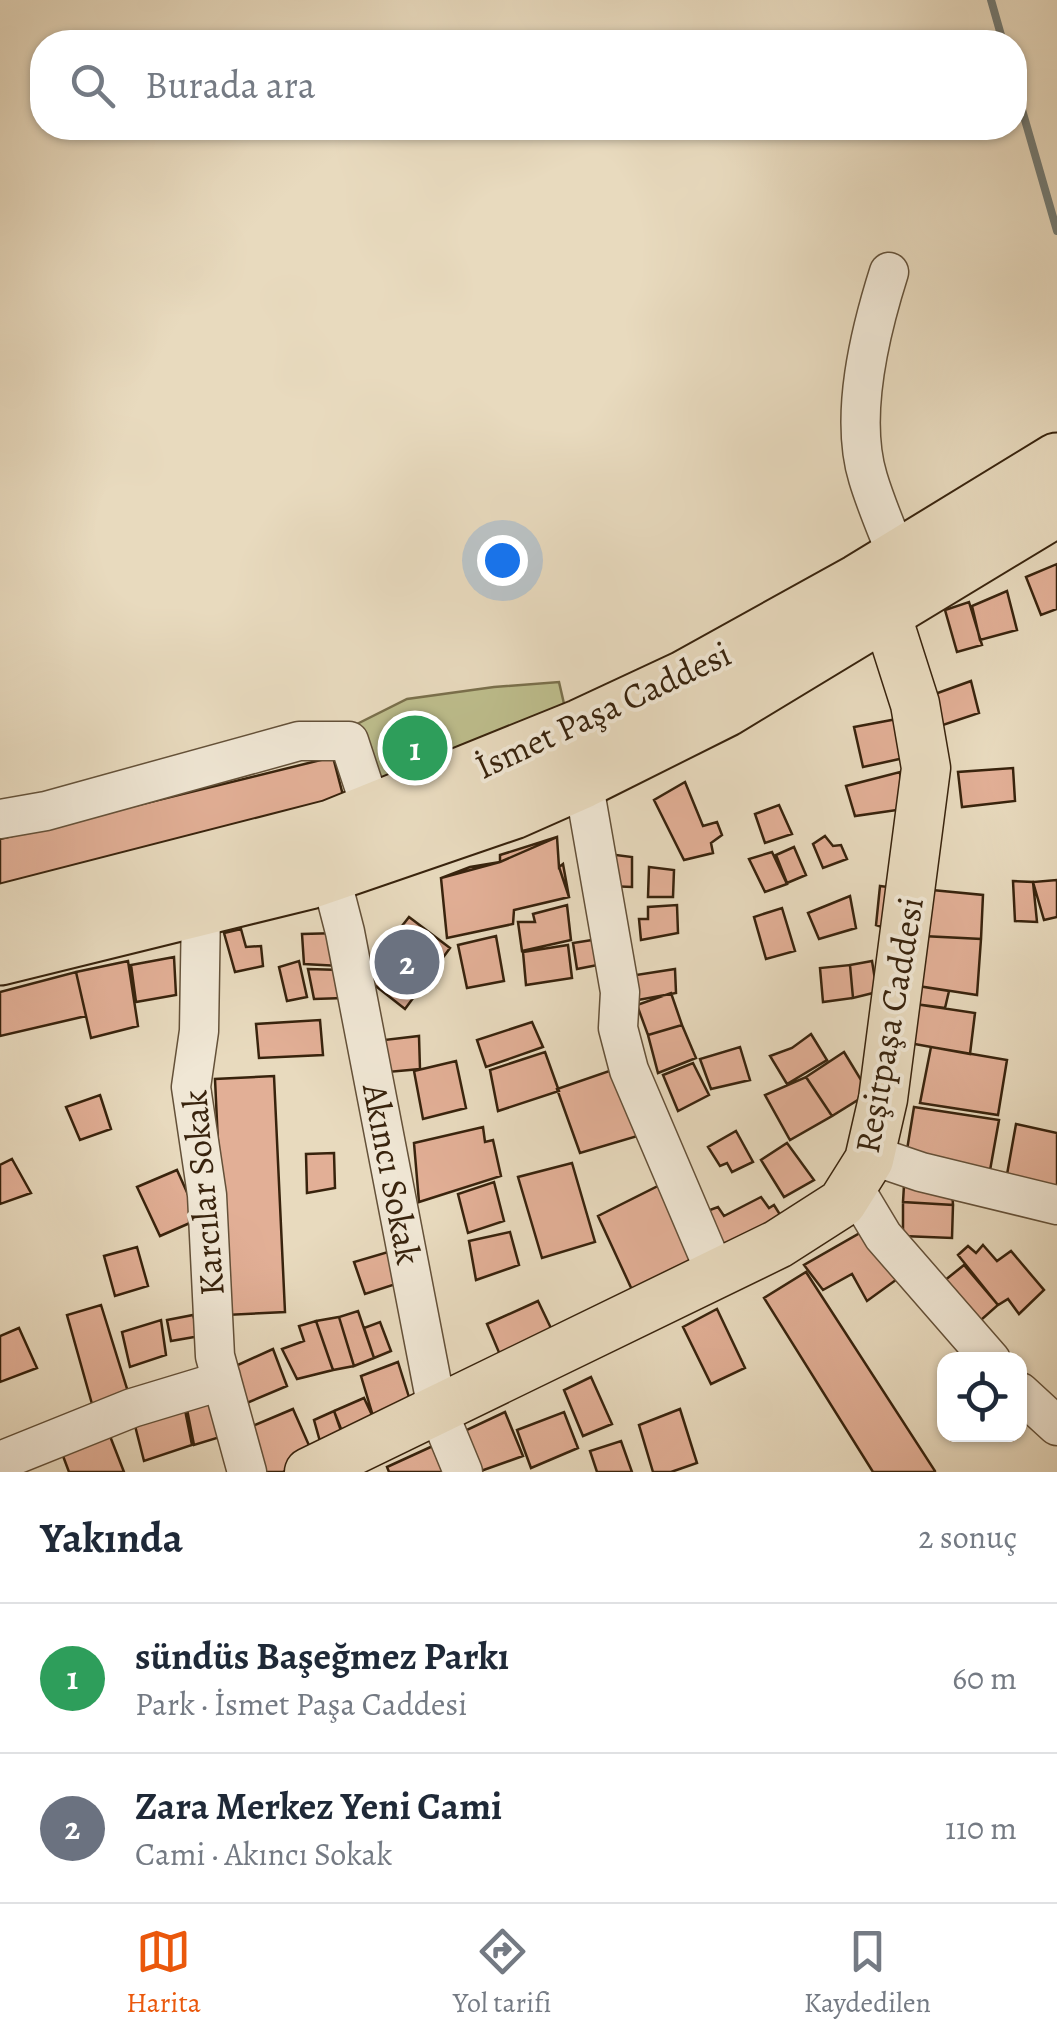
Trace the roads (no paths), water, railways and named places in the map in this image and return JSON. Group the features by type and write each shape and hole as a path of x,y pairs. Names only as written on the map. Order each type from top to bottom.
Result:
{"highway":[{"name":"İsmet Paşa Caddesi","path":"0,913 331,828 582,728 684,679 898,558 1052,499"},
{"name":"İsmet Paşa Caddesi","path":"0,957 201,910 330,874 513,811 725,708 885,610 1052,499"}],"main road":[{"name":"Reşitpaşa Caddesi","path":"310,1472 778,1244 842,1203 862,1170 883,1100 926,768 915,704 885,610"}],"street":[{"path":"889,272 872,328 862,433 867,475 898,558"},
{"path":"0,820 46,811 300,741 335,738 349,741 372,811"},
{"path":"583,780 617,975 618,1028 625,1056 661,1151 716,1274"},
{"name":"Akıncı Sokak","path":"330,874 345,932 438,1409 463,1472"},
{"name":"Karcılar Sokak","path":"201,910 200,1014 191,1087 207,1196 215,1356 248,1472"},
{"path":"984,1352 883,1236 862,1170 921,1172 1057,1204"},
{"path":"0,1461 221,1377"},
{"path":"1027,1398 1057,1426"}],"waterway":[{"path":"991,0 1000,30"},
{"path":"1027,127 1057,231"}],"place":[{"name":"sündüs Başeğmez Parkı","path":"415,748"},
{"name":"Zara Merkez Yeni Cami","path":"407,962"}]}
